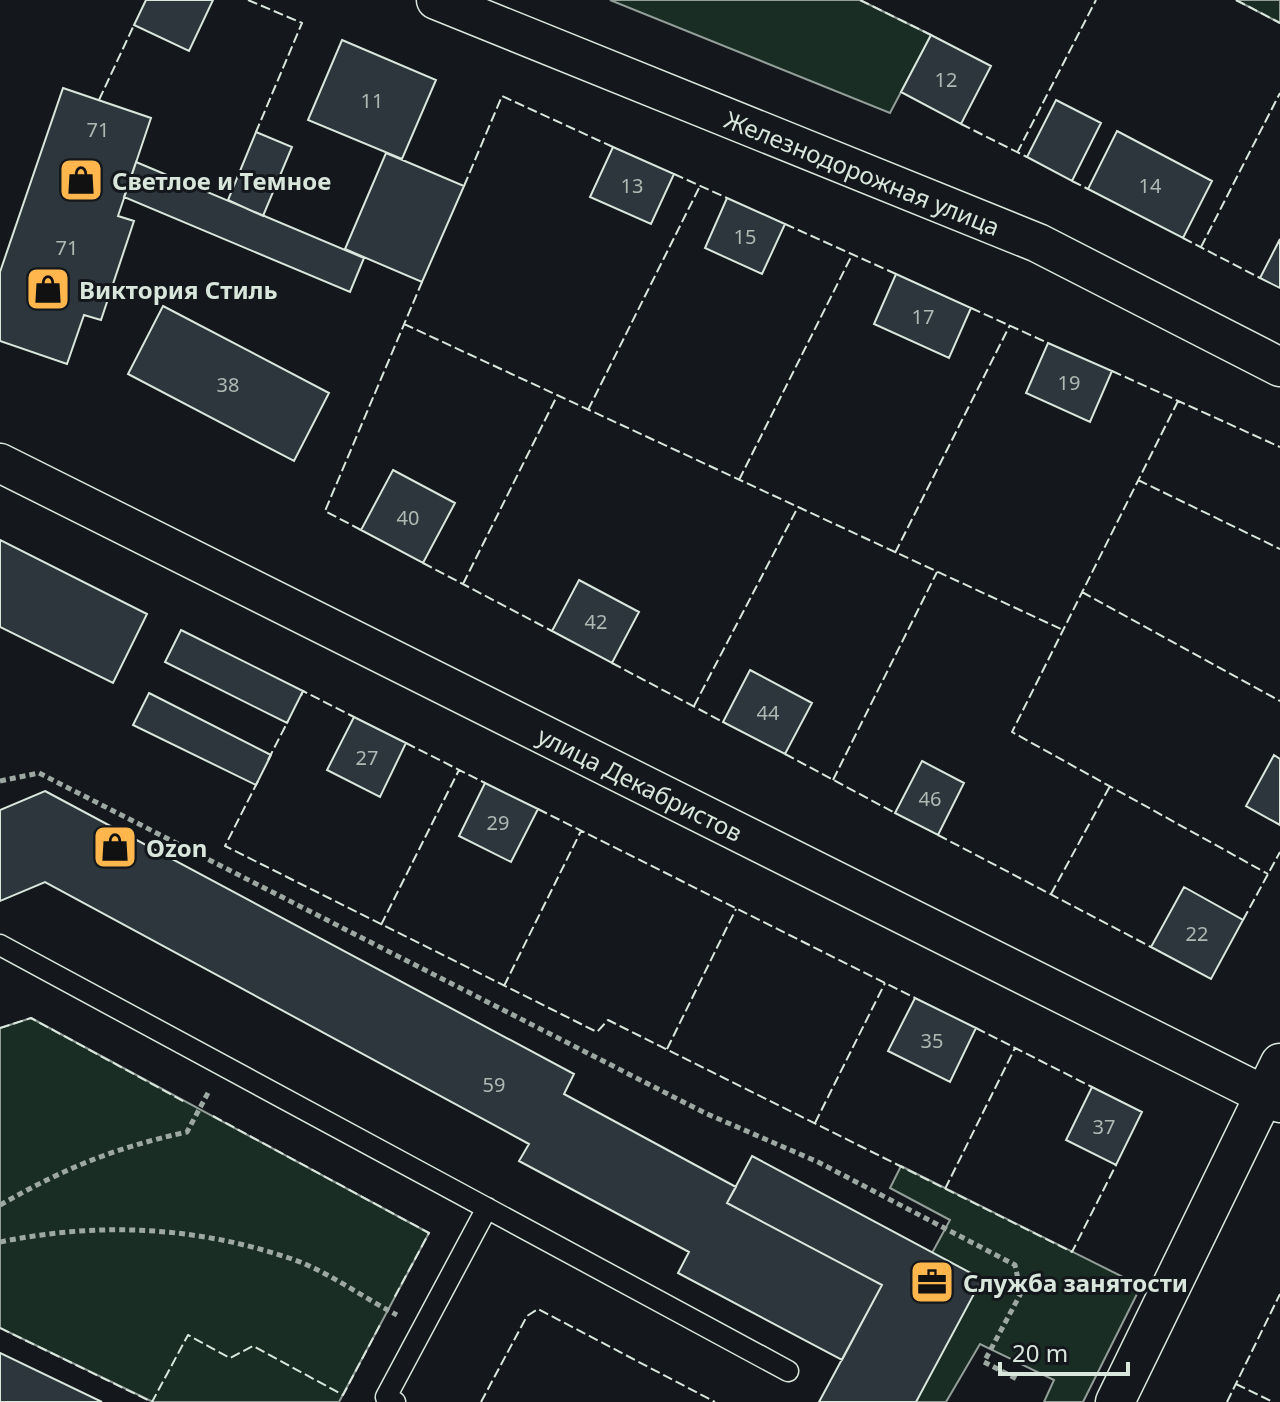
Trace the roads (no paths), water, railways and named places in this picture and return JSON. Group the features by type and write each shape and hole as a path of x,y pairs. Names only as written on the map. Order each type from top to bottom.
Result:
{"street":[{"name":"Железнодорожная улица","path":"436,0 1038,243 1280,367"},
{"name":"улица Декабристов","path":"0,463 1275,1087"},
{"path":"1115,1402 1275,1087"}],"lane":[{"path":"0,945 788,1371"},
{"path":"395,1402 386,1397 487,1208"}],"place":[{"name":"Светлое и Темное","path":"81,180"},
{"name":"Виктория Стиль","path":"48,289"},
{"name":"Ozon","path":"115,847"},
{"name":"Служба занятости","path":"932,1282"}]}
